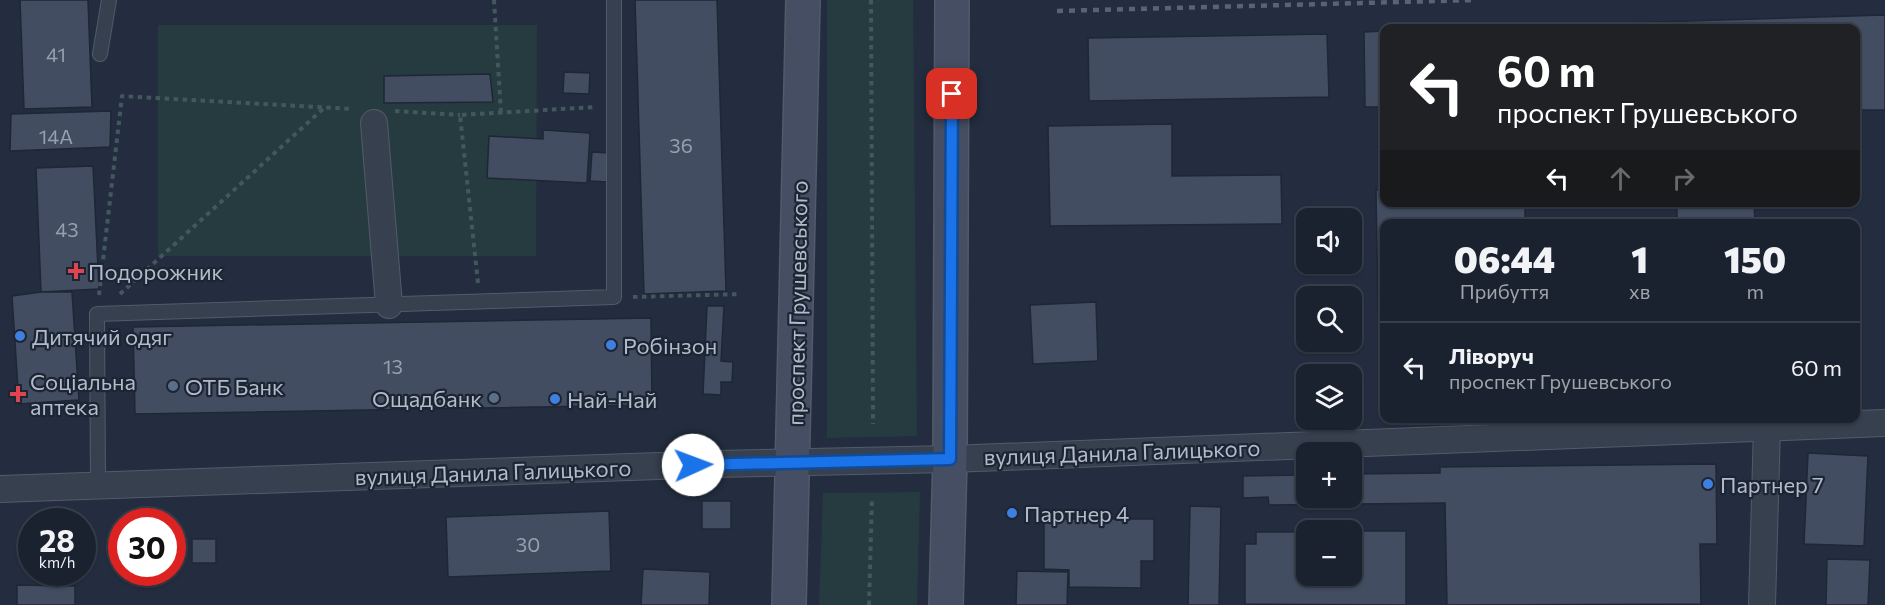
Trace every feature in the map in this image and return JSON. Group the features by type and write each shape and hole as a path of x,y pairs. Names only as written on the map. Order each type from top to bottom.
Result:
{"main road":[{"name":"проспект Грушевського","path":"789,605 803,0"},
{"path":"946,605 950,459 952,0"}],"street":[{"path":"375,115 390,304"},
{"name":"вулиця Данила Галицького","path":"0,489 794,462 950,459 1885,423"},
{"path":"1762,605 1767,427"}],"lane":[{"path":"100,54 109,0"},
{"path":"98,485 97,314 614,297 614,0"}],"path":[{"path":"494,0 501,112"},
{"path":"871,0 873,424"},
{"path":"97,314 122,96 326,107 375,115 460,115 614,106"},
{"path":"97,314 326,107"},
{"path":"460,115 480,301"},
{"path":"614,297 741,294"},
{"path":"868,605 872,497"}],"green space":[{"path":"827,0 913,0 917,436 827,438"},
{"path":"158,25 537,25 536,256 158,256"},
{"path":"920,492 917,605 819,605 823,493"}],"building":[{"path":"20,0 88,0 92,107 24,109"},
{"path":"635,0 717,0 726,291 644,294"},
{"path":"1885,15 1885,110 1860,110 1860,24 1591,24"},
{"path":"1380,31 1380,107 1365,107 1364,32"},
{"path":"1327,34 1329,97 1089,101 1088,38"},
{"path":"564,72 590,73 589,94 563,93"},
{"path":"490,74 493,102 384,103 384,76"},
{"path":"111,111 110,147 10,151 11,114"},
{"path":"1172,124 1172,176 1281,175 1282,224 1050,226 1048,126"},
{"path":"543,130 590,133 587,183 487,178 489,136 543,139"},
{"path":"592,152 609,153 607,182 590,181"},
{"path":"93,166 99,289 41,292 36,168"},
{"path":"1376,190 1380,190 1380,207 1525,207 1525,219 1380,219 1380,312 1378,312"},
{"path":"1677,207 1754,207 1755,219 1677,219"},
{"path":"41,292 72,292 79,400 19,404 12,296"},
{"path":"1096,302 1098,361 1033,364 1030,305"},
{"path":"707,306 724,306 721,361 733,362 732,382 721,382 721,395 703,394"},
{"path":"651,318 652,405 135,414 133,327"},
{"path":"1808,453 1868,456 1864,546 1804,544"},
{"path":"1716,464 1717,544 1700,544 1701,604 1447,605 1445,503 1362,504 1362,474 1440,473 1440,467"},
{"path":"1296,475 1296,505 1269,505 1268,497 1243,498 1243,476"},
{"path":"702,501 731,501 731,529 702,529"},
{"path":"1190,506 1221,507 1219,605 1188,605"},
{"path":"609,511 611,571 448,577 446,517"},
{"path":"1044,519 1154,519 1154,561 1141,561 1141,588 1069,587 1069,570 1044,569"},
{"path":"1362,531 1406,531 1406,605 1245,604 1245,544 1256,544 1256,532 1296,532 1296,586 1362,586"},
{"path":"192,539 216,539 216,563 192,563"},
{"path":"1827,559 1870,560 1868,605 1826,605"},
{"path":"643,569 710,572 709,605 641,605"},
{"path":"1017,571 1068,572 1067,605 1016,605"},
{"path":"17,585 75,586 75,605 17,605"}],"railway":[{"path":"1057,11 1476,0"}],"place":[{"name":"Подорожник","path":"76,271"},
{"name":"Дитячий одяг","path":"20,336"},
{"name":"Робінзон","path":"611,345"},
{"name":"ОТБ Банк","path":"173,386"},
{"name":"Соціальна аптека","path":"18,394"},
{"name":"Ощадбанк","path":"494,398"},
{"name":"Най-Най","path":"555,399"},
{"name":"Партнер 7","path":"1708,484"},
{"name":"Партнер 4","path":"1012,513"}],"route":[{"path":"693,465 950,459 952,94"}]}
